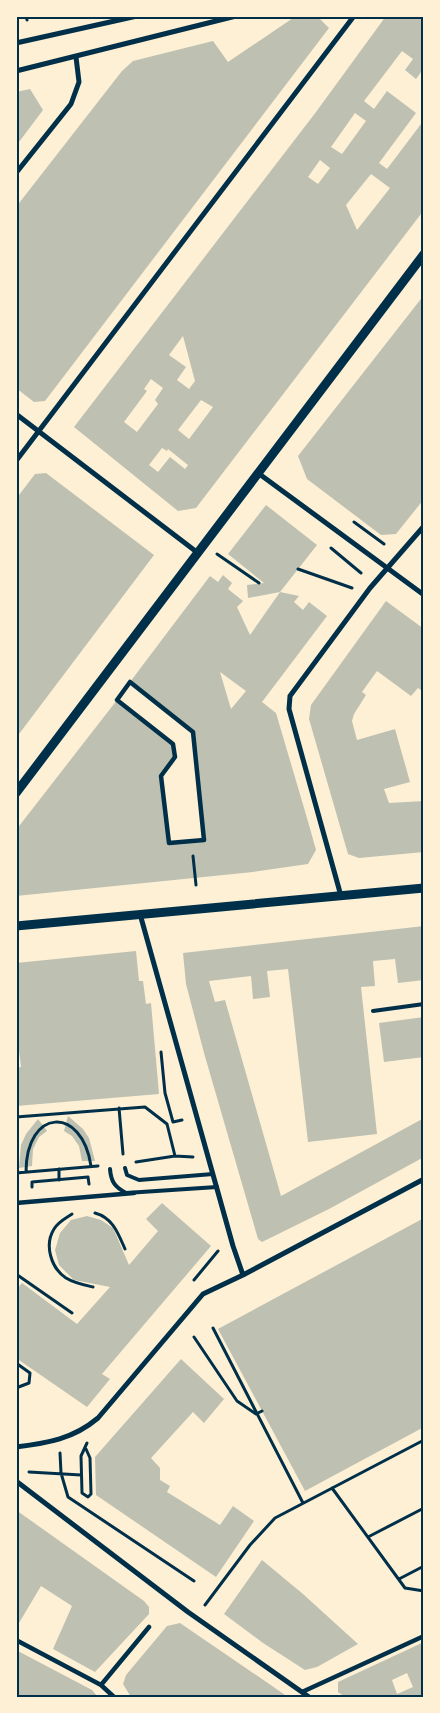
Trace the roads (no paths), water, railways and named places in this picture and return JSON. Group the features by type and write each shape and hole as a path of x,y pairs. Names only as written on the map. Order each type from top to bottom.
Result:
{"street":[{"path":"16,43 137,16"},
{"path":"16,71 236,16"},
{"path":"16,461 354,16"},
{"path":"16,173 71,104 79,82 76,57"},
{"path":"16,793 424,254"},
{"path":"16,414 198,553"},
{"path":"258,473 386,569 424,595"},
{"path":"341,896 289,709 290,696 386,569 424,526"},
{"path":"130,682 193,732 204,840 191,842 169,843 161,776 175,757 173,744 117,700 130,682"},
{"path":"16,926 424,888"},
{"path":"140,914 243,1275"},
{"path":"16,1447 54,1442 84,1429 98,1418 203,1294 243,1275 424,1179"},
{"path":"16,1203 134,1194"},
{"path":"16,1481 188,1612 309,1697"},
{"path":"101,1685 149,1627"},
{"path":"302,1692 424,1636"},
{"path":"16,1640 101,1685 114,1697"}],"lane":[{"path":"374,1011 424,1004"},
{"path":"124,1166 127,1175 139,1180 213,1174"},
{"path":"110,1169 111,1180 117,1188 134,1194 217,1187"}]}
